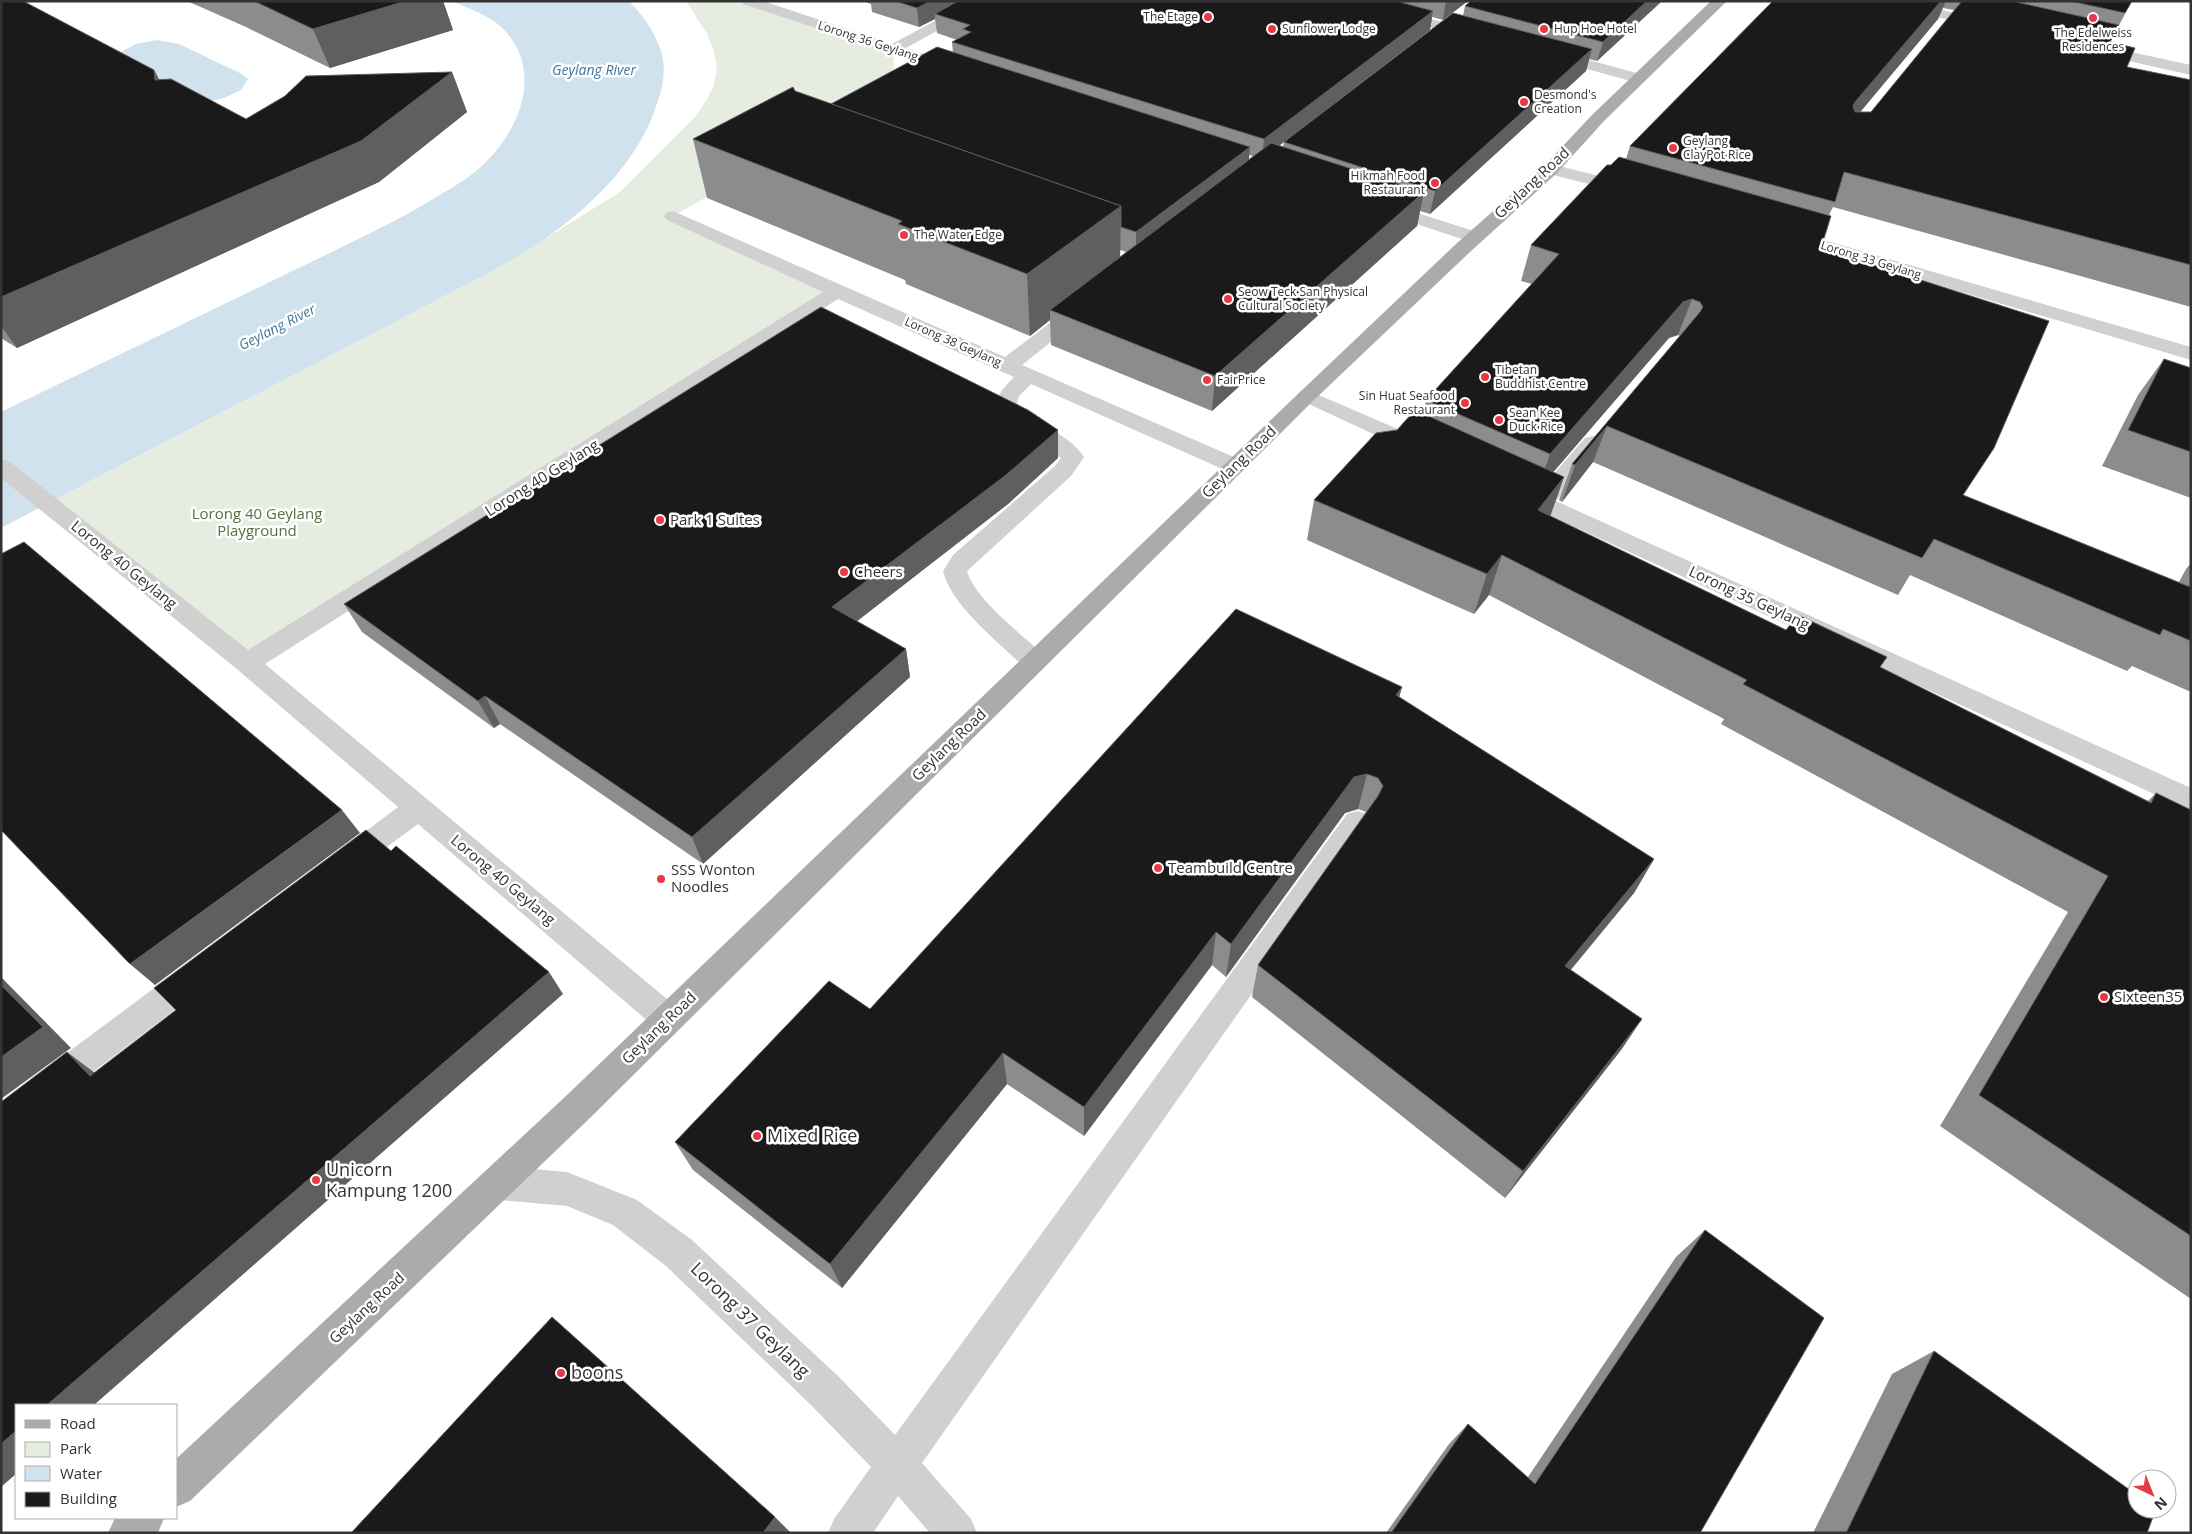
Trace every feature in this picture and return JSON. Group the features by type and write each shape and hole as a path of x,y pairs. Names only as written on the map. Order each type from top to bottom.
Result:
{"main road":[{"name":"Geylang Road","path":"178,1485 499,1183 1235,466 1474,237 1551,169 1638,78 1720,1"},
{"path":"128,1533 143,1519"}],"street":[{"name":"Lorong 36 Geylang","path":"748,1 964,72"},
{"path":"893,49 983,1"},
{"path":"1345,1 1483,37"},
{"path":"1883,1 2000,28"},
{"path":"1432,40 1463,15"},
{"path":"1940,30 1951,16"},
{"path":"2076,44 2191,70"},
{"path":"1538,52 1638,78"},
{"path":"1551,169 1646,194"},
{"path":"1368,202 1474,237"},
{"name":"Lorong 38 Geylang","path":"673,216 837,291 1235,466"},
{"name":"Lorong 33 Geylang","path":"1772,230 2191,354"},
{"name":"Lorong 40 Geylang","path":"247,663 837,291"},
{"path":"1034,661 987,617 957,579 955,571 961,561 1071,463 1073,457 1062,447 1015,416 1006,404 1017,370 1094,299"},
{"path":"1308,396 1435,454"},
{"path":"1542,503 1608,425"},
{"name":"Lorong 40 Geylang","path":"1,466 247,663 668,1019"},
{"name":"Lorong 35 Geylang","path":"1498,483 2191,800"},
{"path":"323,879 418,808"},
{"path":"848,1533 898,1466 1357,822"},
{"path":"1,1122 213,962"},
{"name":"Lorong 37 Geylang","path":"499,1183 567,1189 625,1212 679,1253 825,1391 898,1466 957,1533"}],"green space":[{"name":"Lorong 40 Geylang Playground","path":"686,1 746,1 893,50 895,91 673,216 837,291 247,663 49,503 498,268 620,192 695,117 714,85 717,67 714,52 707,34"}],"water":[{"name":"Geylang River","path":"452,1 629,1 646,21 655,36 661,52 664,74 663,84 649,125 634,151 616,175 595,198 572,218 523,253 498,268 1,528 1,412 400,218 467,178 480,168 499,147 510,131 523,95 524,76 521,58 513,41 499,25 482,14"},
{"path":"157,40 179,44 242,74 248,79 241,90 224,98 211,101 190,99 117,54 136,44"}],"building":[{"path":"1,1 23,1 154,70 155,80 171,79 246,119 285,96 306,76 452,72 361,141 1,297"},
{"path":"254,1 406,1 313,29"},
{"path":"895,1 931,1 917,8"},
{"path":"958,1 1396,1 1433,11 1264,139 952,42 971,32 963,29 970,25 935,14"},
{"path":"1471,1 1647,1 1603,42 1465,6"},
{"path":"1773,1 1941,1 1855,102 1853,106 1855,112 1871,112 1962,1 2012,1 2119,25 2110,42 2135,48 2127,67 2191,80 2191,265 1844,172 1835,202 1630,146"},
{"path":"2070,1 2132,1 2125,13"},
{"path":"1453,13 1592,49 1435,191 1284,142"},
{"path":"937,47 1250,147 1136,232 1121,227 1121,206 831,104"},
{"path":"793,87 795,91 1121,206 1027,274 898,224 902,221 693,139"},
{"path":"1271,143 1424,192 1215,376 1050,310"},
{"path":"1619,157 1831,216 1821,248 2049,321 1994,448 1963,495 2191,586 2191,641 2163,629 2160,635 1934,539 1922,558 1607,426 1575,465 1572,464 1700,312 1703,307 1700,302 1692,299 1683,302 1550,454 1426,400 1559,254 1531,245 1607,165 1611,165"},
{"path":"821,307 1028,410 1058,430 1006,475 832,607 906,649 692,837 485,696 478,701 344,604"},
{"path":"2164,359 2191,368 2191,452 2128,430"},
{"path":"1415,410 1564,477 1538,510 1786,630 1798,615 1887,657 1880,667 2151,803 2156,793 2191,810 2191,1236 1979,1095 2108,876 1743,684 1747,680 1502,555 1487,574 1314,500 1376,433 1397,430"},
{"path":"24,542 342,810 130,964 1,830 1,554"},
{"path":"1236,609 1402,687 1396,695 1654,859 1565,966 1642,1019 1523,1171 1258,965 1378,796 1383,786 1378,778 1367,774 1354,777 1231,944 1216,932 1084,1107 1003,1053 830,1264 675,1142 829,981 870,1009"},
{"path":"366,830 391,851 396,846 549,972 48,1404 15,1404 15,1432 1,1444 1,1102 67,1052 90,1076 176,1010 154,988"},
{"path":"1,985 43,1027 1,1057"},
{"path":"1705,1230 1824,1318 1700,1533 1391,1533 1468,1424 1535,1484"},
{"path":"552,1317 775,1517 763,1533 351,1533"},
{"path":"1934,1351 2127,1488 2127,1519 2152,1519 2147,1533 1846,1533"}],"place":[{"name":"The Etage","path":"1208,17"},
{"name":"The Edelweiss Residences","path":"2093,18"},
{"name":"Sunflower Lodge","path":"1272,29"},
{"name":"Hup Hoe Hotel","path":"1544,29"},
{"name":"Desmond's Creation","path":"1524,102"},
{"name":"Geylang ClayPot Rice","path":"1673,148"},
{"name":"Hikmah Food Restaurant","path":"1435,183"},
{"name":"The Water Edge","path":"904,235"},
{"name":"Seow Teck San Physical Cultural Society","path":"1228,299"},
{"name":"Tibetan Buddhist Centre","path":"1485,377"},
{"name":"FairPrice","path":"1207,380"},
{"name":"Sin Huat Seafood Restaurant","path":"1465,403"},
{"name":"Sean Kee Duck Rice","path":"1499,420"},
{"name":"Park 1 Suites","path":"660,520"},
{"name":"Cheers","path":"844,572"},
{"name":"Teambuild Centre","path":"1158,868"},
{"name":"SSS Wonton Noodles","path":"661,879"},
{"name":"Sixteen35","path":"2104,997"},
{"name":"Mixed Rice","path":"757,1136"},
{"name":"Unicorn Kampung 1200","path":"316,1180"},
{"name":"boons","path":"561,1373"}]}
